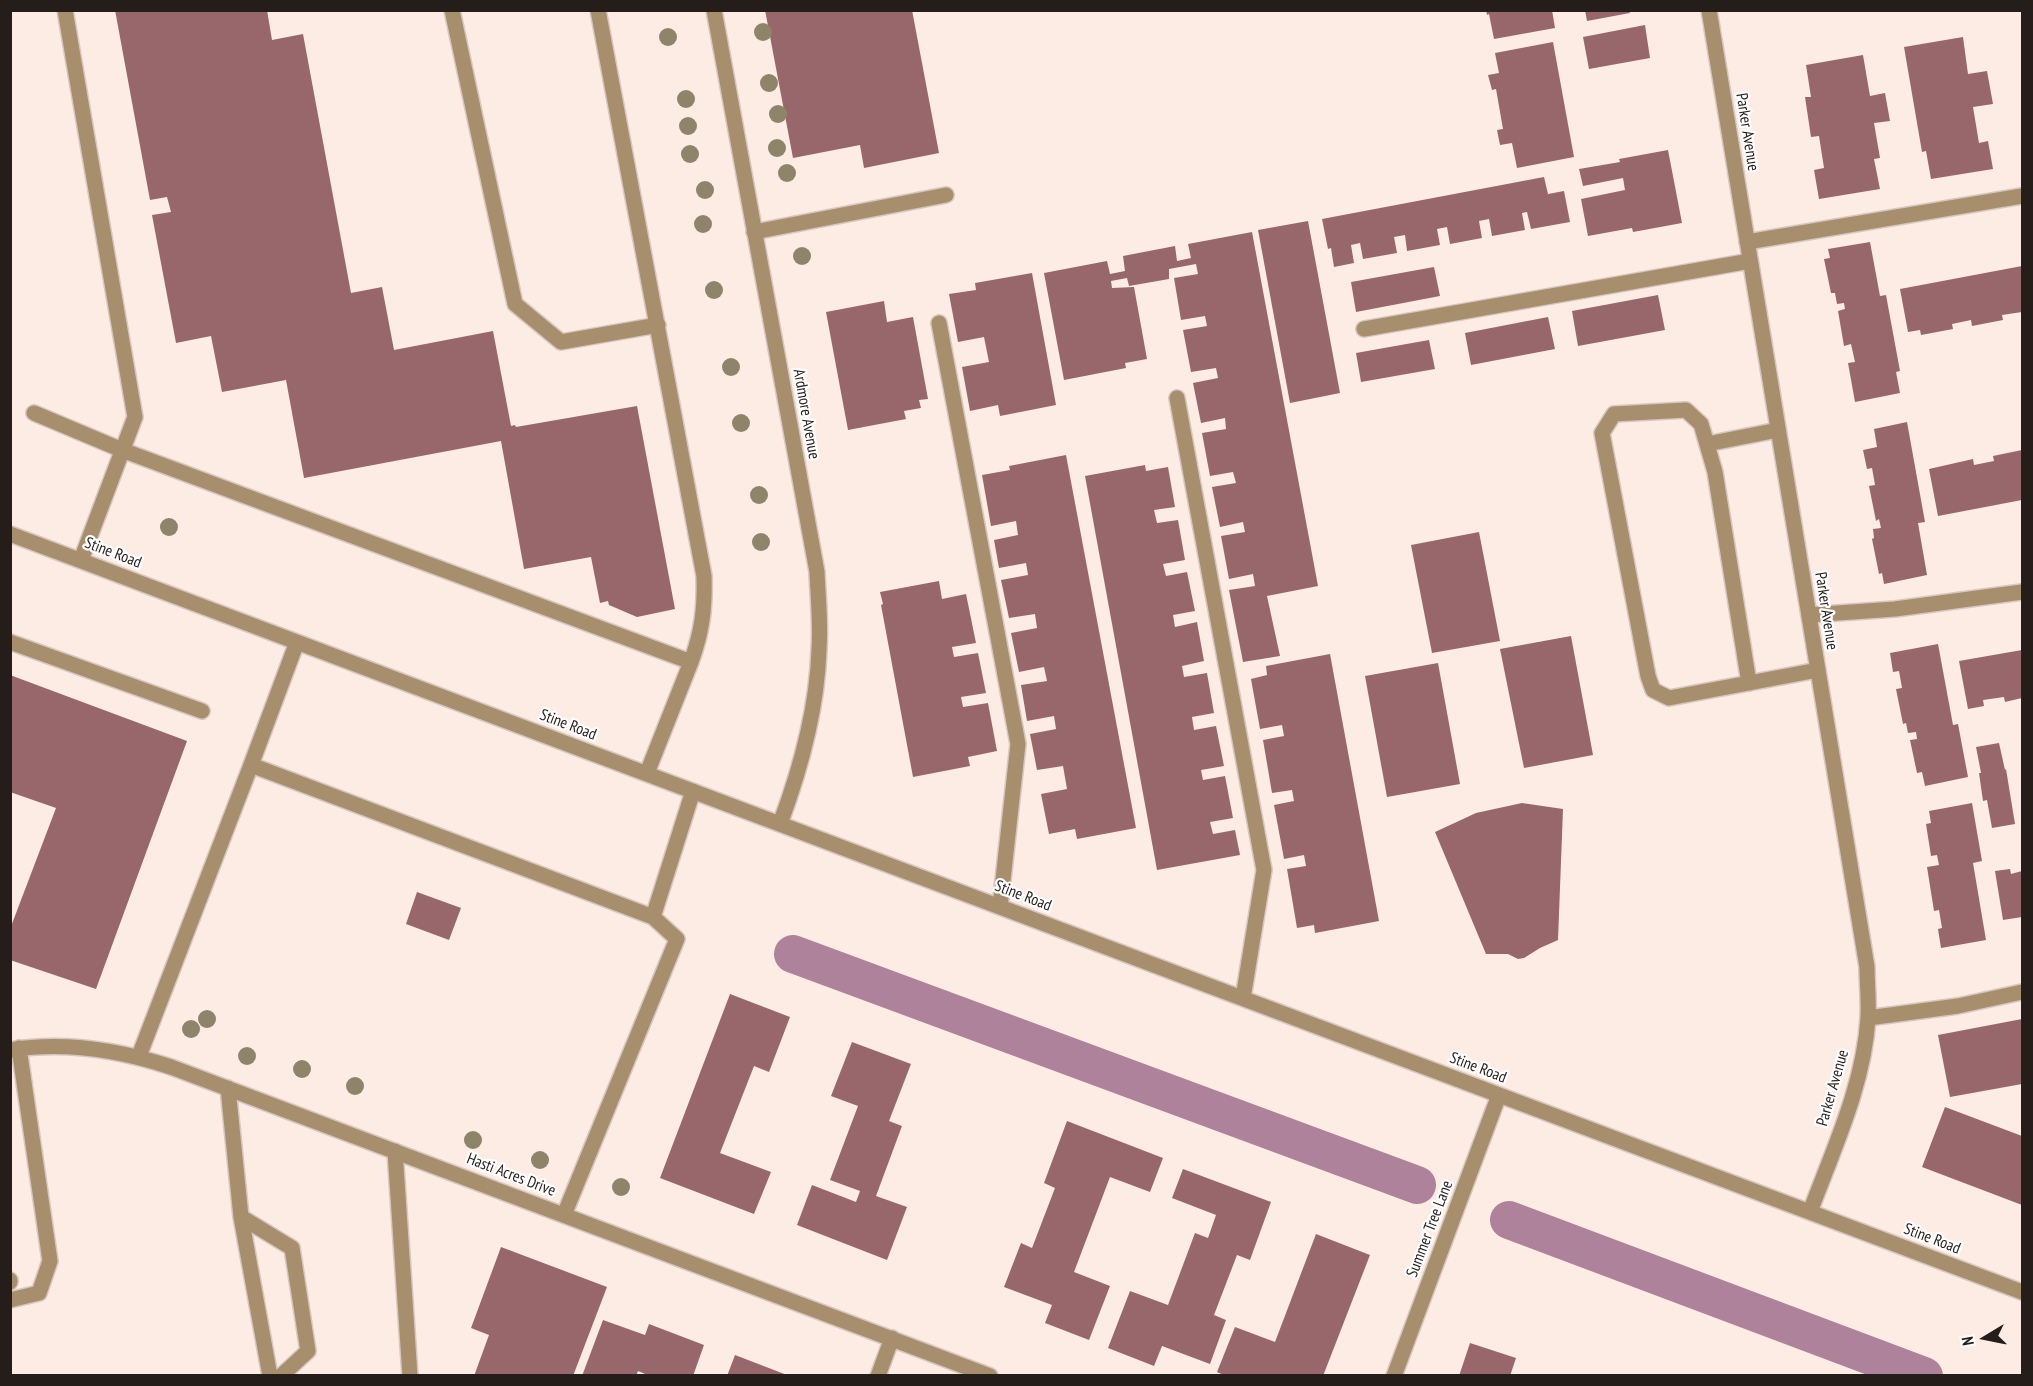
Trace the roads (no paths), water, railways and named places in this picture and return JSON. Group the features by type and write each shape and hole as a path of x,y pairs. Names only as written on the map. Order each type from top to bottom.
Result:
{"street":[{"path":"65,10 135,417 81,560"},
{"path":"452,10 515,304 561,342 658,325"},
{"path":"598,10 704,576 705,606 698,642 647,773"},
{"name":"Ardmore Avenue","path":"714,10 817,572 819,649 812,718 795,783 780,824"},
{"name":"Parker Avenue","path":"1708,10 1867,967 1868,1018 1859,1075 1810,1212"},
{"path":"754,232 946,195"},
{"path":"1747,242 2022,196"},
{"path":"1364,329 1750,261"},
{"path":"939,323 1018,744 1000,907"},
{"path":"1177,398 1264,870 1243,998"},
{"path":"1749,683 1715,472 1701,424 1686,410 1614,414 1602,434 1648,676 1653,690 1669,698 1749,683 1818,670"},
{"path":"34,413 122,450 691,662"},
{"path":"1707,444 1778,430"},
{"name":"Stine Road","path":"10,534 2022,1292"},
{"path":"1809,615 1895,609 2022,592"},
{"path":"10,642 202,711"},
{"path":"139,1056 297,642"},
{"path":"251,765 653,917 678,939 564,1215"},
{"path":"653,917 693,791"},
{"path":"1868,1018 1958,1006 2022,992"},
{"name":"Hasti Acres Drive","path":"15,1049 82,1046 139,1056 990,1376"},
{"path":"10,1300 39,1293 50,1262 15,1049"},
{"path":"228,1088 241,1217 270,1376"},
{"name":"Summer Tree Lane","path":"1394,1376 1499,1095"},
{"path":"395,1151 410,1376"},
{"path":"241,1217 292,1248 308,1351 280,1376"},
{"path":"878,1376 892,1338"}],"waterway":[{"path":"793,954 1417,1185"},
{"path":"1509,1220 1924,1376"}]}
